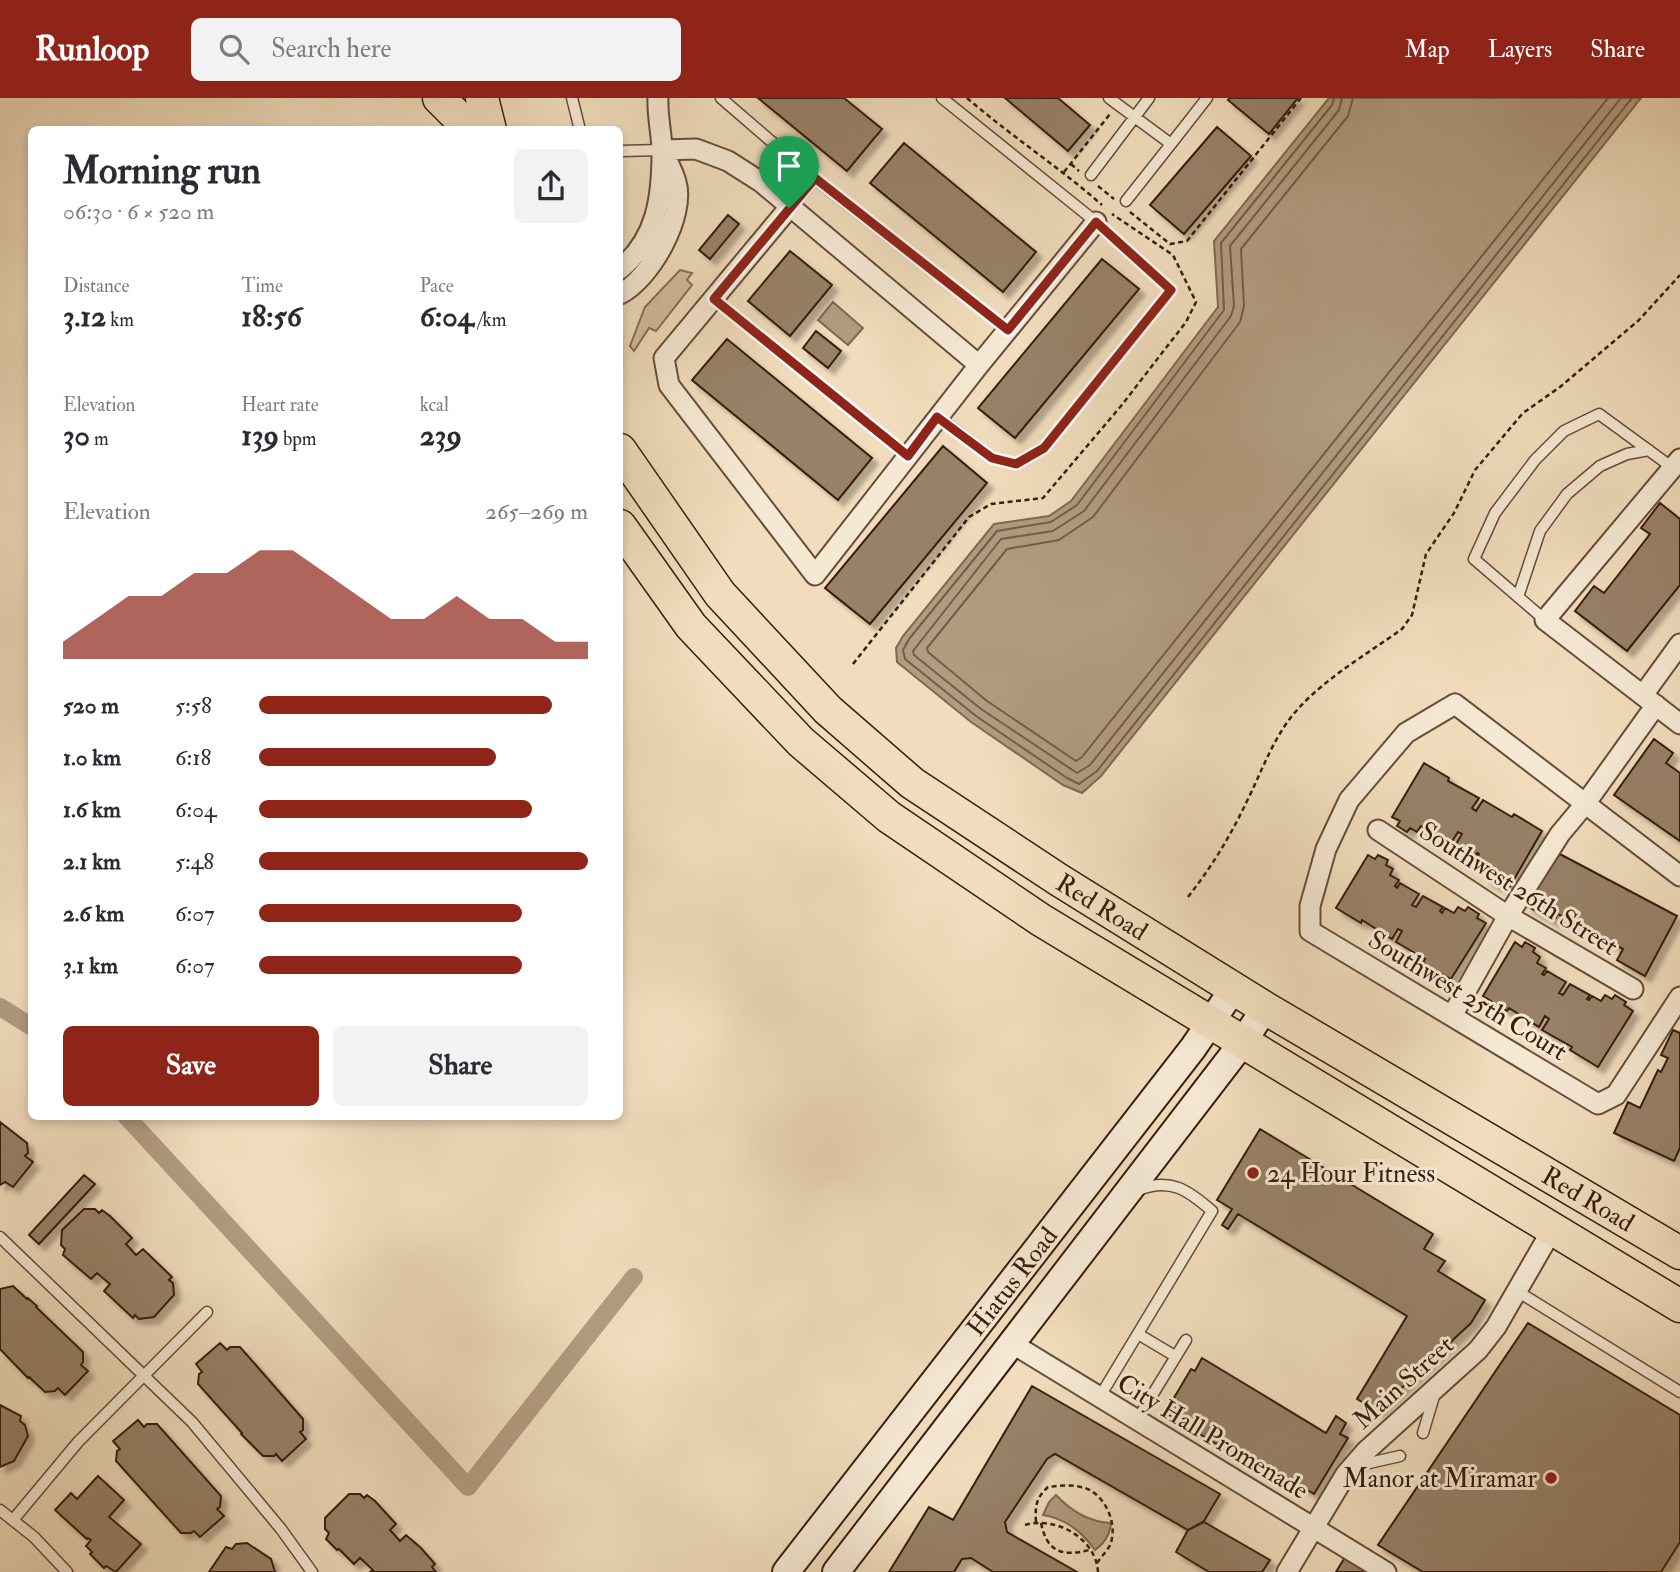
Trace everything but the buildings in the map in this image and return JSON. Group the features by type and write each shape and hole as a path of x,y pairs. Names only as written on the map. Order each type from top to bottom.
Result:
{"highway":[{"path":"437,98 442,126"},
{"path":"437,98 458,117 461,126"},
{"path":"482,98 489,126"},
{"name":"Red Road","path":"623,454 719,594 828,710 912,783 1059,880 1265,1008 1679,1251"},
{"path":"623,488 625,492 664,514"},
{"name":"Red Road","path":"623,530 691,626 801,742 889,817 1041,920 1680,1307"}],"main road":[{"name":"Hiatus Road","path":"786,1572 1211,1022 1234,988"},
{"name":"Hiatus Road","path":"836,1572 1243,1042 1265,1008"}],"street":[{"path":"623,266 639,250 652,228 658,202 662,150 658,98"},
{"path":"662,150 696,149 729,161 761,182 979,365"},
{"path":"623,292 647,271 665,243 671,226 677,184 662,150"},
{"path":"789,208 664,358 669,385 815,575 937,417 1096,222"},
{"path":"1678,467 1545,620 1680,724"},
{"path":"1452,1016 1508,916 1560,834 1585,804 1650,700 1680,644"},
{"name":"Southwest 25th Court","path":"1585,804 1455,704 1406,733 1349,800 1326,849 1310,906 1310,931 1598,1104 1616,1095 1679,1000"},
{"path":"1585,804 1680,876"},
{"name":"Southwest 26th Street","path":"1378,830 1508,916 1633,989"},
{"name":"Main Street","path":"1287,1572 1352,1466 1478,1350 1496,1328 1552,1230"},
{"name":"City Hall Promenade","path":"1013,1344 1386,1572"}],"lane":[{"path":"572,98 579,126"},
{"path":"721,98 815,178 1008,330"},
{"path":"937,417 992,458 1016,464 1044,448 1171,290 1096,222 942,98"},
{"path":"1088,176 1149,98"},
{"path":"1124,204 1207,98"},
{"path":"1113,101 1171,144"},
{"path":"623,151 662,150"},
{"path":"789,208 815,178"},
{"path":"714,299 908,456"},
{"path":"1545,620 1474,559 1495,513 1535,460 1564,431 1599,414 1678,467"},
{"path":"1518,597 1540,531 1567,494 1600,466 1627,454 1649,450"},
{"path":"1099,1398 1212,1211 1194,1195 1163,1183 1127,1194"},
{"path":"0,1237 192,1422 281,1529 312,1572"},
{"path":"1517,1291 1680,1392"},
{"path":"13,1520 78,1442 207,1312"},
{"path":"1138,1334 1175,1356"},
{"path":"1137,1420 1186,1340"},
{"path":"1423,1433 1436,1387"},
{"path":"1352,1466 1400,1456"},
{"path":"0,1510 34,1537 67,1572"}],"path":[{"path":"853,664 969,517 991,505 1043,498 1186,322 1196,302 1173,256 1113,214 1064,172 991,119 967,98"},
{"path":"1124,204 1170,244 1187,241 1301,98"},
{"path":"1064,172 1113,101"},
{"path":"1071,164 1114,199"},
{"path":"1188,897 1207,873 1247,802 1266,756 1287,723 1310,695 1402,629 1412,615 1426,554 1454,513 1475,470 1523,413 1560,387 1639,320 1680,275"},
{"path":"1089,1550 1066,1553 1054,1550 1047,1543 1035,1507 1038,1496 1048,1487 1084,1487 1097,1496 1108,1510 1114,1525 1111,1544 1097,1563"},
{"path":"1025,1525 1038,1522 1066,1527 1076,1534 1089,1550 1097,1563 1098,1572"}],"shaded area":[{"path":"680,270 692,273 687,280 692,285 656,331 649,328 634,351 630,346 645,307"}],"water":[{"path":"1329,98 1641,98 1101,776 1082,793 1063,785 971,722 897,662 896,648 994,524 1049,516 1071,501 1218,307 1214,241"},
{"path":"833,302 863,328 848,345 818,320"},
{"path":"1056,1495 1080,1515 1111,1523 1102,1545 1095,1550 1072,1527 1059,1519 1043,1515"}],"waterway":[{"path":"0,1007 28,1024"},
{"path":"130,1120 468,1487 634,1277"}],"place":[{"name":"24 Hour Fitness","path":"1253,1173"},
{"name":"Manor at Miramar","path":"1551,1478"}],"route":[{"path":"815,178 1008,330 1096,222 1171,290 1044,448 1016,464 992,458 937,417 908,456 714,299 789,208 815,178"}]}
